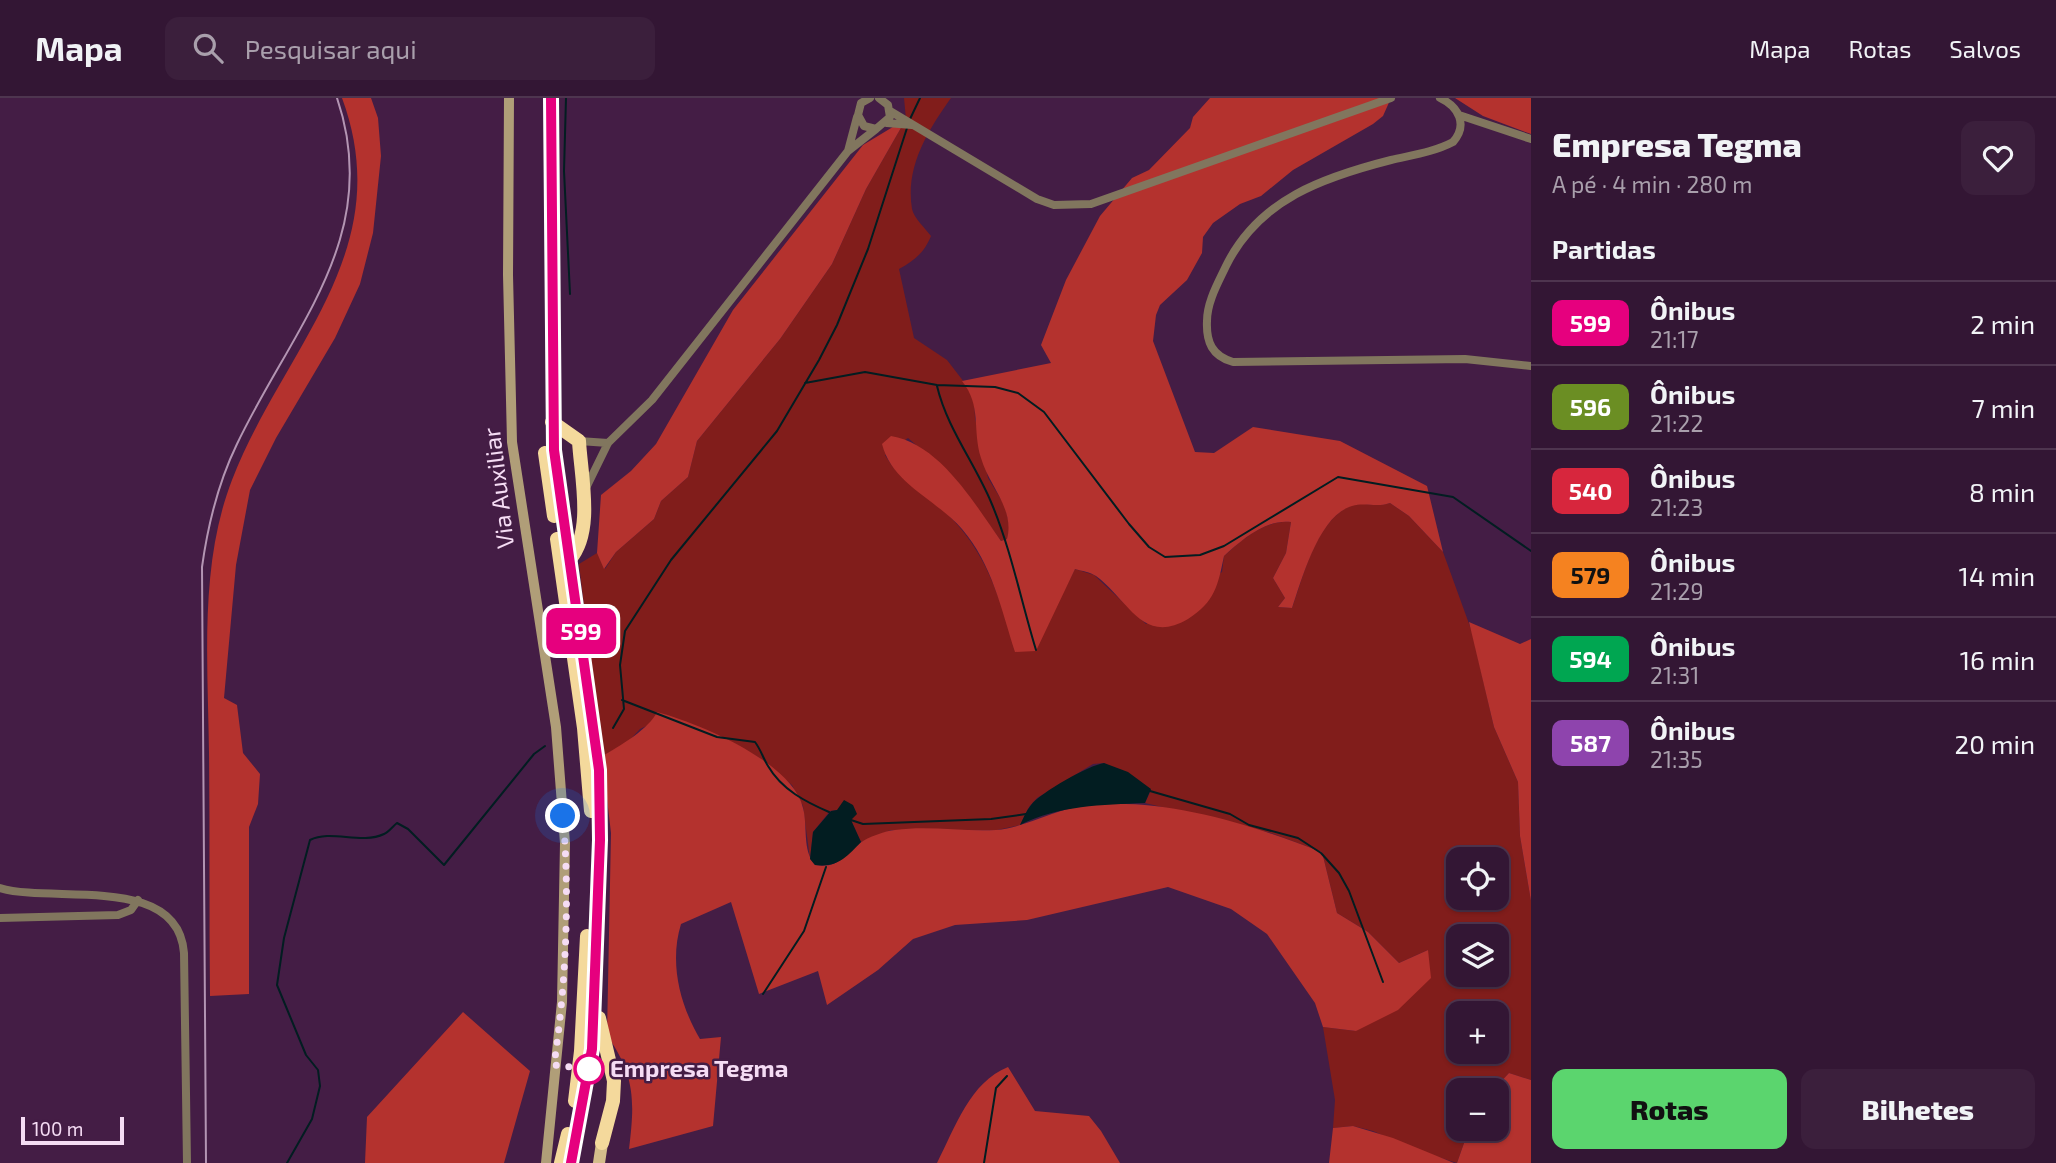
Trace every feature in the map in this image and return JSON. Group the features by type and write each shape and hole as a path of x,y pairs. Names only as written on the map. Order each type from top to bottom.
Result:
{"highway":[{"path":"542,98 542,421 584,728 591,825 581,1051 574,1104 561,1163"},
{"path":"551,98 552,422 599,770 596,981 592,1049 571,1163"},
{"path":"552,422 579,441 583,533 579,549 570,559"},
{"path":"596,981 601,1031 614,1081 613,1101 602,1143"},
{"path":"577,1135 590,1130 598,1135 602,1143"}],"main road":[{"path":"599,1163 602,1143"}],"street":[{"name":"Via Auxiliar","path":"509,98 508,263 512,442 556,727 565,843 562,1002 546,1163"},
{"path":"848,151 859,109 868,98"},
{"path":"879,98 912,125 1037,199 1072,206 1091,204 1391,98"},
{"path":"1440,98 1453,106 1459,115 1461,128 1453,142 1339,173 1294,193 1264,215 1233,253 1220,280 1207,317 1209,342 1219,356 1233,362 1465,359 1531,366"},
{"path":"887,123 889,105"},
{"path":"859,109 858,115 864,126 876,129"},
{"path":"1459,115 1531,139"},
{"path":"582,495 608,443 660,390 848,151 887,123 912,125"},
{"path":"579,441 608,443"},
{"path":"0,888 31,894 138,900 152,905 170,918 184,947 187,1163"},
{"path":"0,918 118,915 131,910 138,900"}],"shaded area":[{"path":"342,98 371,98 378,118 381,156 373,233 360,284 335,338 276,438 250,490 236,565 224,698 237,705 243,753 260,774 258,804 249,827 249,994 210,996 207,649 214,546 221,512 232,480 254,432 328,297 346,252 356,204 356,153"},
{"path":"904,98 951,98 920,150 912,178 912,209 931,236 918,255 899,269 914,338 947,360 974,395 975,418 988,478 1005,506 1010,528 1007,539 1001,541 955,479 908,438 885,455 905,479 944,511 970,541 989,574 999,599 1056,606 1075,569 1094,575 1146,624 1222,572 1224,556 1246,537 1272,524 1291,522 1286,553 1273,578 1285,598 1278,607 1292,608 1318,539 1336,516 1347,507 1357,504 1390,503 1409,516 1443,552 1472,632 1494,727 1518,782 1520,836 1531,901 1531,1080 1509,1073 1504,1078 1446,1078 1446,1141 1465,1141 1457,1163 1416,1150 1373,1131 1353,1126 1333,1128 1335,1100 1323,1027 1356,1031 1428,950 1399,963 1368,932 1337,913 1322,852 1271,833 1145,803 1151,790 1104,763 1093,764 1037,798 1020,825 997,830 891,830 861,842 851,820 837,810 830,811 813,832 810,859 803,806 792,785 758,757 733,743 712,733 653,723 640,729 626,744 602,756 579,564 597,553 605,569 616,552 654,519 661,501 688,477 697,441 780,339 832,264 866,189 906,119"},
{"path":"1210,98 1391,98 1383,116 1373,124 1293,170 1261,196 1240,204 1213,223 1203,237 1202,253 1187,280 1160,305 1153,341 1195,452 1214,453 1253,427 1340,441 1427,486 1443,552 1409,516 1390,503 1352,506 1340,512 1321,535 1292,608 1278,607 1285,598 1273,578 1286,553 1291,522 1272,524 1254,532 1224,556 1214,592 1197,613 1172,626 1159,627 1137,616 1096,576 1075,569 1036,651 1015,652 994,587 981,557 952,518 895,470 882,444 891,436 909,441 925,450 954,477 1001,541 1007,539 1007,518 981,458 972,400 962,381 1051,363 1041,345 1066,280 1100,216 1132,178 1149,170 1190,128 1193,117"},
{"path":"1455,98 1531,98 1531,134 1483,116"},
{"path":"906,119 866,189 832,264 780,339 697,441 688,477 661,501 654,519 616,552 604,569 597,553 601,495 631,471 656,444 733,310 863,145"},
{"path":"1469,622 1520,644 1531,639 1531,901 1520,836 1518,782 1494,727"},
{"path":"657,712 719,735 763,760 782,775 796,791 803,808 808,852 815,865 835,863 863,841 891,831 920,828 996,830 1089,805 1148,805 1178,809 1237,823 1322,852 1337,913 1368,932 1399,963 1428,950 1431,978 1398,1010 1356,1031 1323,1027 1315,1003 1267,934 1231,909 1168,887 1027,920 955,925 913,939 878,970 827,1005 818,971 759,994 731,902 681,924 676,954 682,998 700,1039 721,1037 713,1126 629,1149 631,1089 623,1063 607,1035 611,833 602,756 641,731"},
{"path":"1104,763 1128,772 1151,789 1145,803 1065,810 1020,825 1031,805 1044,794 1077,774"},
{"path":"844,800 853,805 857,814 851,820 861,842 836,863 815,865 810,859 813,832"},
{"path":"463,1012 530,1071 504,1163 365,1163 367,1117"},
{"path":"1008,1067 1035,1111 1089,1116 1120,1163 937,1163 957,1121 974,1095 983,1083"},
{"path":"1509,1073 1531,1080 1531,1163 1457,1163 1465,1141 1509,1141 1509,1078 1504,1078"},
{"path":"1353,1126 1393,1138 1454,1163 1329,1163 1333,1128"}],"waterway":[{"path":"566,98 564,171 570,294"},
{"path":"910,119 920,98"},
{"path":"613,728 624,709 620,665 625,631 671,560 777,431 819,360 837,325 868,249 907,128"},
{"path":"805,383 865,372 937,385 995,387 1018,393 1044,412 1129,524 1149,547 1165,557 1200,555 1224,546 1338,477 1453,497 1531,551"},
{"path":"937,386 947,416 998,520 1036,650"},
{"path":"622,700 717,737 755,742 780,782 803,799 829,812"},
{"path":"287,1163 312,1119 320,1086 318,1070 306,1055 277,985 284,938 310,840 327,836 375,837 386,833 397,823 408,829 444,865 534,754 545,746"},
{"path":"1150,791 1230,814 1249,825 1298,838 1321,853 1339,873 1349,891 1383,982"},
{"path":"851,820 863,824 991,819 1026,814"},
{"path":"763,994 804,931 826,867"},
{"path":"984,1163 996,1088 1007,1076"}],"railway":[{"path":"206,1163 202,567 215,504 230,459 305,320 341,238 349,194 348,148 337,98"}],"bus line":[{"name":"599","path":"551,98 552,422 599,770 600,840 592,1049 571,1163"}],"place":[{"name":"Empresa Tegma","path":"589,1069"}],"route":[{"path":"563,816 565,910 562,1002 554,1065 589,1069"}]}
